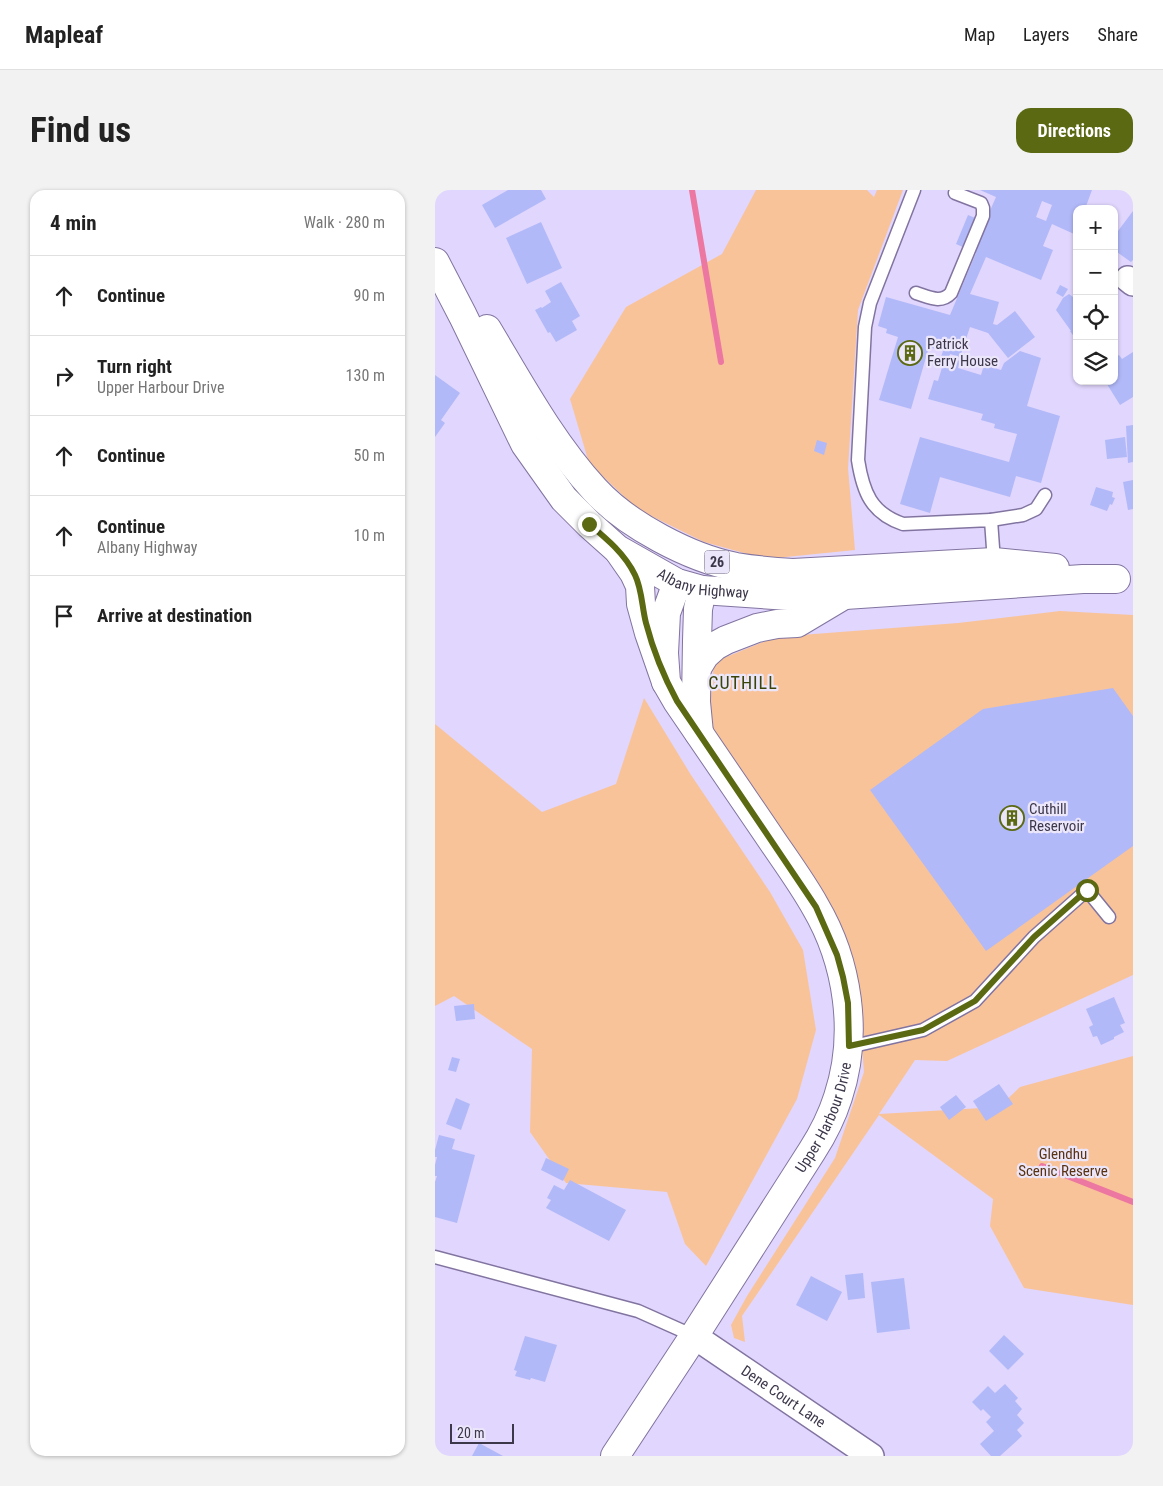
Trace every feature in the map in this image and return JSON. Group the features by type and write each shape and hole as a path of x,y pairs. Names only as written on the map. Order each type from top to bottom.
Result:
{"main road":[{"name":"Albany Highway","path":"440,272 525,444 564,499 617,549 690,586 789,596 1083,579 1125,580"},
{"name":"Albany Highway","path":"440,272 483,324 539,415 562,449 595,490 612,506 635,523 680,548 706,559 735,567 761,571 793,573 994,562 1060,568 1125,580"},
{"path":"617,549 634,573 639,586 641,604 649,633 666,682"},
{"name":"Upper Harbour Drive","path":"615,1456 813,1151 828,1124 842,1084 849,1046 848,1003 843,977 837,955 816,907 699,734 677,701 666,682 664,653 666,613 690,586 698,609 696,702 699,734"},
{"path":"697,668 705,655 715,646 726,640 757,628 797,623 845,594"}],"street":[{"name":"Dene Court Lane","path":"694,1336 871,1456"}],"lane":[{"path":"914,190 870,303 865,327 858,460 861,479 866,493 875,507 889,520 903,524 991,520 1023,515 1036,508 1045,495"},
{"path":"916,293 940,300 947,298 951,293 983,216 981,203 955,193"},
{"path":"991,520 994,562"},
{"path":"849,1046 923,1030 975,1001 1034,937 1087,890 1109,917"},
{"path":"435,1257 638,1311 694,1336"}],"green space":[{"path":"756,190 867,190 874,197 877,190 903,190 858,310 848,468 855,550 766,559 704,542 637,509 589,463 570,399 626,307 722,254"},
{"name":"Glendhu Scenic Reserve","path":"1060,611 1133,615 1133,975 947,1061 915,1060 879,1114 999,1107 1020,1087 1133,1056 1133,1305 1024,1288 990,1226 993,1199 879,1115 742,1316 745,1342 734,1338 731,1325 747,1296 835,1158 864,1072 858,995 708,728 714,662 775,637 958,623"},
{"path":"644,698 691,775 770,892 803,950 816,1030 797,1099 706,1266 685,1244 667,1192 566,1183 530,1132 532,1049 454,996 435,1006 435,724 542,812 616,784"}],"building":[{"path":"508,190 541,190 546,199 495,228 482,205"},
{"name":"Patrick Ferry House","path":"980,190 1092,190 1086,205 1073,205 1073,234 1052,224 1043,246 1053,250 1041,280 986,257 970,294 999,302 993,324 997,325 1015,311 1035,337 1008,358 988,333 970,327 960,357 950,354 949,358 960,361 958,368 981,375 984,365 1001,370 1004,363 1020,351 1041,358 1027,406 1060,416 1041,483 1016,476 1010,497 940,477 930,513 900,504 920,437 1009,462 1017,434 994,428 995,424 981,420 983,414 928,399 934,380 938,381 944,361 940,360 943,351 929,347 911,409 879,400 898,337 886,333 887,329 878,326 886,297 950,315 976,253 956,244 968,215 985,222 996,197","holes":["1042,201 1052,205 1046,221 1036,217"]},
{"path":"1133,211 1133,260 1131,262 1118,253 1118,231"},
{"path":"541,222 562,268 527,284 506,238"},
{"path":"561,282 580,316 572,321 577,330 556,342 550,332 548,333 535,310 551,302 545,291"},
{"path":"1060,285 1068,289 1063,297 1056,293"},
{"path":"1069,294 1073,297 1073,335 1056,310 1063,298"},
{"path":"1133,352 1133,397 1120,405 1108,385 1118,385 1118,356 1122,359"},
{"path":"435,375 460,393 441,420 445,423 435,437"},
{"path":"1133,425 1133,462 1128,463 1126,426"},
{"path":"1125,437 1127,457 1107,459 1105,440"},
{"path":"817,440 827,443 824,455 814,451"},
{"path":"1133,480 1133,509 1128,510 1123,482"},
{"path":"1096,487 1113,492 1112,497 1115,498 1107,511 1090,505"},
{"name":"Cuthill Reservoir","path":"1113,688 1133,716 1133,846 986,951 870,790 983,709"},
{"path":"1114,997 1125,1023 1120,1025 1124,1032 1101,1045 1097,1036 1093,1037 1089,1027 1093,1025 1086,1009"},
{"path":"474,1004 475,1019 456,1021 454,1006"},
{"path":"452,1057 460,1059 456,1072 448,1070"},
{"path":"999,1084 1013,1104 986,1121 973,1101"},
{"path":"956,1095 966,1107 949,1120 940,1107"},
{"path":"456,1098 470,1104 461,1130 446,1124"},
{"path":"439,1135 455,1139 452,1149 475,1155 457,1223 435,1217 435,1182 437,1176 435,1176 435,1165 437,1157 435,1157 435,1150"},
{"path":"546,1158 569,1169 563,1181 541,1170"},
{"path":"570,1180 626,1210 609,1241 546,1208 551,1200 547,1198 554,1185 564,1190"},
{"path":"863,1273 865,1298 848,1300 845,1275"},
{"path":"811,1276 842,1292 827,1321 796,1305"},
{"path":"904,1278 910,1329 877,1333 871,1282"},
{"path":"1004,1335 1024,1354 1008,1370 989,1351"},
{"path":"525,1336 557,1345 545,1382 515,1376 517,1371 514,1370"},
{"path":"1005,1384 1018,1398 1015,1401 1022,1409 1017,1415 1024,1423 1017,1430 1022,1436 1000,1456 991,1456 980,1444 994,1431 986,1422 991,1417 972,1402 988,1386 995,1393"},
{"path":"479,1443 503,1456 472,1456"}],"waterway":[{"path":"692,190 721,362"},
{"path":"1042,1166 1133,1202"}],"place":[{"name":"Patrick Ferry House","path":"910,353"},
{"name":"Cuthill Reservoir","path":"1012,818"}],"district":[{"name":"CUTHILL","path":"743,683"}],"route":[{"path":"589,524 617,549 634,573 639,586 641,604 649,633 666,682 677,701 816,907 837,955 843,977 848,1003 849,1046 923,1030 975,1001 1034,937 1087,890"}]}
